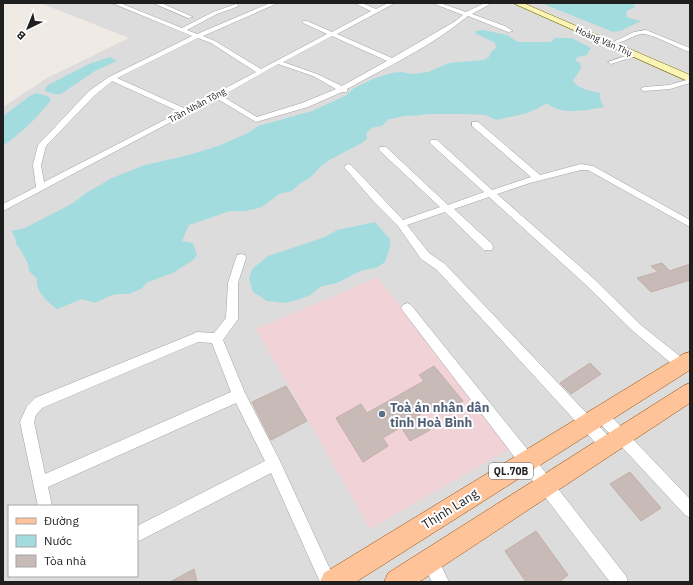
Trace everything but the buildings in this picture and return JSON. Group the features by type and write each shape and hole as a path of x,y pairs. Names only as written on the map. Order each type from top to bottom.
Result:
{"main road":[{"name":"Hoàng Văn Thụ","path":"517,3 543,12 690,74"},
{"name":"Hoàng Văn Thụ","path":"528,3 543,12 690,80"},
{"name":"Thịnh Lang","path":"333,582 686,363"},
{"name":"QL.70B","path":"397,582 690,392"}],"street":[{"path":"115,3 213,42 261,72"},
{"path":"182,30 215,13 239,7 228,3"},
{"path":"41,188 37,165 42,145 92,93 112,78 197,36 251,11 275,3"},
{"path":"357,3 375,11"},
{"name":"Trần Nhân Tông","path":"3,208 261,72 277,62 392,3"},
{"path":"435,3 503,27 510,32"},
{"path":"216,95 256,120 305,105 343,89 456,23 467,14 489,3"},
{"path":"157,4 190,17"},
{"path":"137,12 144,9"},
{"path":"202,19 220,26"},
{"path":"305,22 392,61"},
{"path":"616,42 636,33 646,32 690,50"},
{"path":"611,62 634,55"},
{"path":"277,62 315,75 343,89"},
{"path":"112,78 185,111"},
{"path":"644,89 670,87 690,80"},
{"path":"475,124 538,178"},
{"path":"434,142 589,281 638,329 686,363"},
{"path":"383,149 488,247"},
{"path":"348,167 401,224 425,256 441,267 615,442 690,510"},
{"path":"401,224 490,193 538,178 581,167 590,168 690,224"},
{"path":"217,339 232,320 233,283 241,258"},
{"path":"407,308 528,461 620,582"},
{"path":"45,505 27,422 29,413 33,407 40,402 197,337 210,337 217,339"},
{"path":"217,339 239,395 274,464 328,582"},
{"path":"41,483 239,395"},
{"path":"138,533 274,464"},
{"path":"430,561 441,582"}],"shaded area":[{"path":"40,3 690,3 690,582 3,582 3,107 47,78 129,38"},
{"path":"378,277 510,449 370,529 256,329"}],"water":[{"path":"541,3 632,3 635,7 627,11 626,15 629,18 641,21 620,31 613,32"},
{"path":"483,30 507,35 518,42 551,42 555,38 572,38 591,48 587,55 578,57 575,60 580,63 581,68 573,81 581,88 600,93 600,99 604,107 566,111 559,110 547,103 524,114 496,120 485,115 463,114 427,114 389,119 382,126 371,128 366,134 367,139 362,143 331,159 321,166 310,178 299,184 292,191 279,194 262,207 246,211 230,211 189,225 182,241 193,243 197,255 193,260 173,273 148,282 141,289 129,294 112,295 95,303 82,299 57,309 46,300 40,292 37,279 29,271 28,264 16,244 15,237 11,231 25,228 73,203 86,193 112,178 145,165 189,155 218,146 248,133 258,126 312,111 345,96 354,88 373,79 391,73 402,72 412,74 428,72 449,63 483,60 489,57 491,52 496,48 495,43 475,33 476,31"},
{"path":"110,57 117,61 95,71 61,94 53,94 45,91 48,85 89,64"},
{"path":"36,93 47,96 51,99 43,110 29,124 14,138 3,145 3,116"},
{"path":"375,222 390,239 390,247 385,262 378,267 360,271 337,283 320,287 309,296 294,301 283,303 267,301 253,292 249,279 252,269 268,256 325,237 337,230"}],"place":[{"name":"Toà án nhân dân tỉnh Hoà Bình","path":"382,414"}]}
